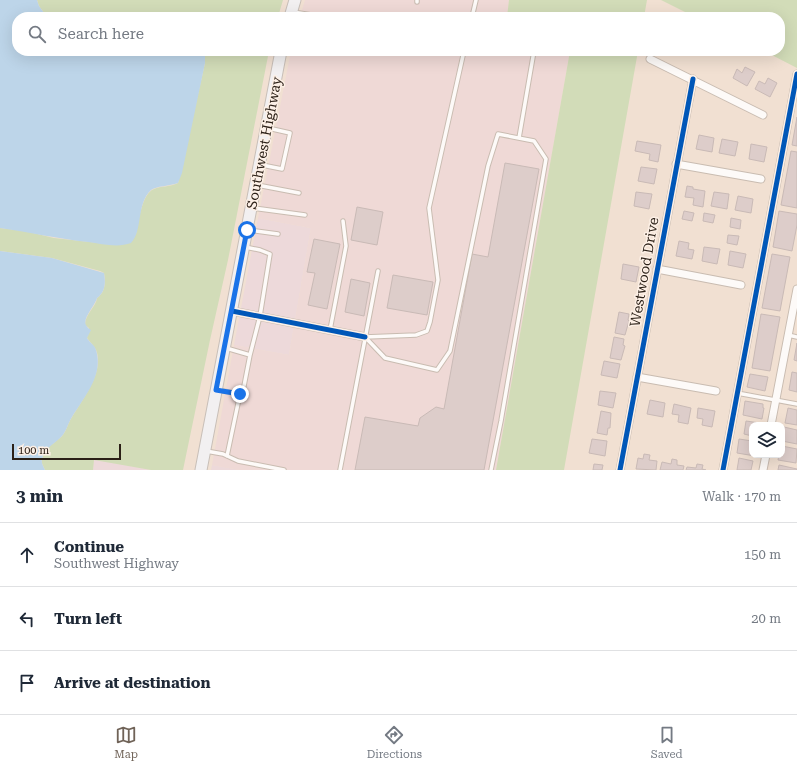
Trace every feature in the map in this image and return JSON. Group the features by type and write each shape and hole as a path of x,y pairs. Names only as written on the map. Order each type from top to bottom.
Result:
{"main road":[{"path":"292,12 295,0"},
{"name":"Southwest Highway","path":"201,470 280,56"}],"street":[{"path":"650,58 763,115"},
{"path":"723,470 797,74"},
{"name":"Westwood Drive","path":"620,470 693,79"},
{"path":"676,164 761,179"},
{"path":"657,269 741,285"},
{"path":"772,422 797,289"},
{"path":"232,311 366,337"},
{"path":"637,377 716,391"},
{"path":"763,470 765,458"}],"lane":[{"path":"473,12 476,0"},
{"path":"366,337 416,335 427,331 438,280 429,208 463,56"},
{"path":"518,138 533,56"},
{"path":"260,164 282,169 290,133 266,128"},
{"path":"366,337 385,358 437,370 450,351 488,166 498,134 534,141 546,159 501,421 491,470"},
{"path":"256,185 299,193"},
{"path":"251,208 305,215"},
{"path":"330,330 346,246 343,221"},
{"path":"247,230 278,234"},
{"path":"227,456 240,394 244,386 260,316 270,254 260,250 244,247"},
{"path":"340,470 378,271"},
{"path":"788,335 797,337"},
{"path":"225,348 250,355"},
{"path":"216,390 240,394"},
{"path":"737,393 797,404"},
{"path":"205,450 227,456 238,461 284,470"}],"shaded area":[{"path":"305,0 509,0 508,12 301,12"},
{"path":"290,56 569,56 496,470 240,470 212,465 234,345 289,355 311,228 258,218"},
{"path":"258,218 311,228 289,355 234,345"},
{"path":"94,459 151,470 93,470"},
{"path":"212,465 240,470 211,470"}],"green space":[{"path":"37,0 283,0 279,12 43,12"},
{"path":"509,0 647,0 645,12 508,12"},
{"path":"661,0 797,0 797,68 774,56 785,56 785,12 685,12"},
{"path":"205,56 268,56 228,260 183,470 151,470 94,460 93,470 45,470 42,464 43,455 47,449 64,434 95,376 98,358 96,350 87,338 89,328 85,325 85,321 103,290 105,284 104,273 52,258 0,251 0,228 25,231 54,238 117,245 136,234 139,216 146,196 154,189 178,183 205,63"},
{"path":"569,56 637,56 564,470 496,470"}],"water":[{"path":"0,0 37,0 43,12 12,12 12,56 205,56 205,63 182,173 178,183 153,189 146,196 141,210 137,232 131,243 121,245 104,245 0,228"},
{"path":"0,251 52,258 104,273 105,284 103,290 87,315 85,322 91,330 87,338 95,348 98,359 95,377 64,434 43,455 42,464 45,470 0,470"}],"building":[{"path":"745,67 755,72 747,86 733,78 737,69 742,73"},
{"path":"768,78 777,83 770,97 755,89 759,81 765,84"},
{"path":"797,117 797,146 792,145"},
{"path":"699,135 714,138 712,152 696,149"},
{"path":"722,139 738,142 735,156 719,153"},
{"path":"637,141 661,145 658,162 649,160 650,154 635,151"},
{"path":"751,144 767,147 764,162 749,159"},
{"path":"791,151 797,152 797,208 781,205"},
{"path":"505,163 539,169 484,470 355,470 365,417 418,426 420,418 436,407 444,409 472,254 488,257"},
{"path":"641,167 657,169 654,184 638,181"},
{"path":"687,186 693,187 693,189 705,191 703,207 693,205 694,198 685,197"},
{"path":"636,192 652,194 649,209 634,206"},
{"path":"714,192 729,194 727,209 711,206"},
{"path":"738,196 753,199 751,213 735,210"},
{"path":"357,207 383,212 377,245 351,240"},
{"path":"684,211 694,213 692,221 682,219"},
{"path":"779,211 797,214 797,225 792,251 773,247"},
{"path":"704,213 715,215 713,223 703,221"},
{"path":"731,218 741,220 740,229 730,227"},
{"path":"728,235 739,236 737,245 727,243"},
{"path":"314,239 340,244 327,309 308,305 315,273 307,272"},
{"path":"679,241 689,243 688,249 694,250 692,259 676,256"},
{"path":"704,247 720,249 717,264 702,261"},
{"path":"730,251 746,254 743,268 728,265"},
{"path":"772,254 790,257 780,311 762,308"},
{"path":"623,264 639,267 636,282 621,279"},
{"path":"393,275 433,282 427,315 387,308"},
{"path":"351,279 370,283 364,316 345,312"},
{"path":"619,312 629,314 629,321 625,335 615,333"},
{"path":"761,314 780,317 770,371 752,368"},
{"path":"614,337 624,339 623,345 625,346 621,360 610,358"},
{"path":"797,343 797,361 794,360"},
{"path":"604,361 620,364 617,378 601,375"},
{"path":"792,372 797,373 797,392 789,390"},
{"path":"750,374 768,377 765,391 747,387"},
{"path":"600,391 616,393 613,408 598,405"},
{"path":"650,400 665,403 663,417 647,414"},
{"path":"745,401 763,404 764,408 762,419 743,415"},
{"path":"674,404 691,408 688,424 678,422 679,415 672,414"},
{"path":"698,408 715,411 712,427 702,425 703,419 697,418"},
{"path":"788,408 797,410 797,425 785,423"},
{"path":"601,411 611,413 610,428 608,428 607,435 597,433"},
{"path":"746,421 753,422 749,422 749,435 744,434"},
{"path":"785,427 797,430 797,444 785,442"},
{"path":"592,439 607,441 605,456 589,453"},
{"path":"739,439 749,441 749,455 737,453"},
{"path":"785,447 797,449 796,463 778,460 778,458 785,458"},
{"path":"644,454 650,455 649,460 657,461 656,470 636,469 638,458 643,459"},
{"path":"739,458 753,461 751,470 737,470"},
{"path":"672,459 677,460 677,465 684,466 683,470 660,470 662,462 671,464"},
{"path":"594,464 603,465 602,470 593,470"},
{"path":"697,464 703,465 702,469 706,470 686,470 687,467 696,468"},
{"path":"779,465 797,469 797,470 778,470"}],"cycle path":[{"path":"723,470 797,74"},
{"path":"620,470 693,79"},
{"path":"232,311 365,337"}],"route":[{"path":"240,394 216,390 247,230"}]}
